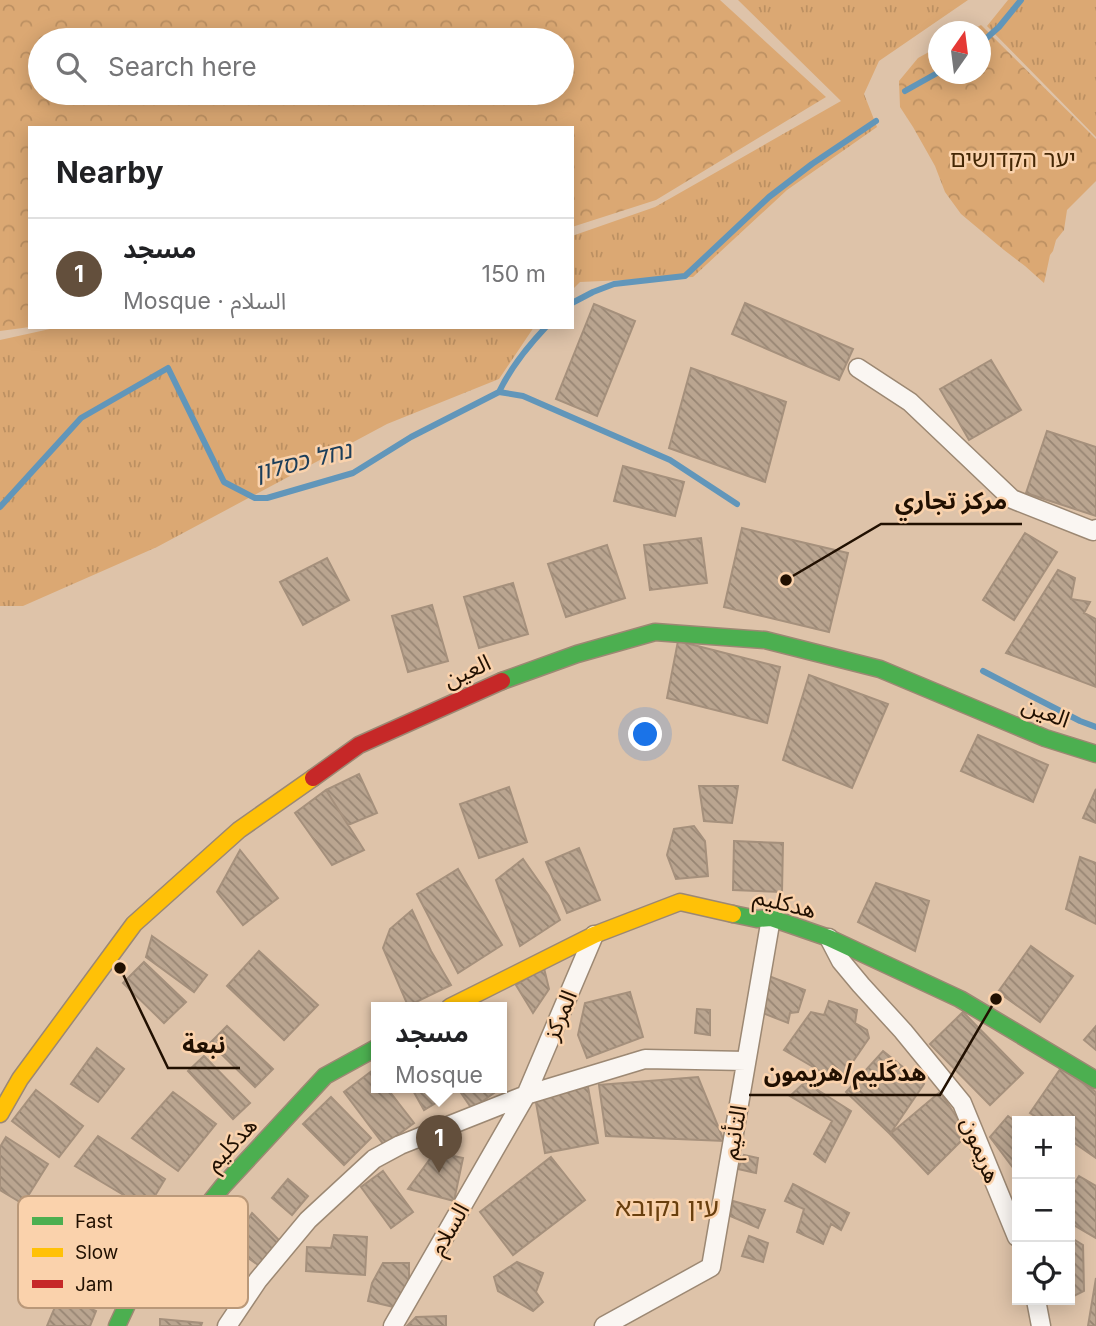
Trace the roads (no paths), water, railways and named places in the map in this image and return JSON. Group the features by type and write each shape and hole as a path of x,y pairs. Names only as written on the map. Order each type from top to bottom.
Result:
{"street":[{"path":"858,368 910,402 1012,499 1093,531 1096,529"},
{"name":"العين","path":"0,1114 20,1079 134,924 239,830 359,746 498,682 577,654 655,632 765,640 880,669 1045,738 1096,754"},
{"name":"هدكليم","path":"460,1002 594,934 680,902 757,919 771,918 829,938 960,999 1096,1080"},
{"name":"التأنيم","path":"604,1326 711,1267 771,918"},
{"name":"المركز","path":"526,1095 594,934"},
{"name":"هريمون","path":"829,938 841,961 962,1103 1012,1225"},
{"name":"هدكليم","path":"215,1196 325,1076 371,1051"},
{"path":"248,1295 308,1220 374,1159 400,1145 526,1095 645,1059 746,1061"},
{"name":"السلام","path":"393,1326 526,1095"},
{"path":"1038,1305 1041,1326"},
{"name":"هدكليم","path":"117,1326 125,1308"},
{"path":"227,1326 239,1308"}],"waterway":[{"path":"991,34 1021,0"},
{"path":"905,91 928,78"},
{"path":"574,302 614,284 685,276 769,197 876,121"},
{"path":"499,392 520,358 544,329"},
{"name":"נחל כסלון","path":"0,507 81,418 168,368 224,482 255,498 267,498 353,473 411,437 499,392 523,396 670,460 737,504"},
{"path":"983,671 1096,727"}],"place":[{"name":"مركز تجاري","path":"786,580"},
{"name":"نبعة","path":"120,968"},
{"name":"هدكَليم/هريمون","path":"996,999"},
{"name":"مسجد","path":"439,1173"}],"district":[{"name":"עין נקובא","path":"667,1206"}],"park label":[{"name":"יער הקדושים","path":"1013,159"}]}
